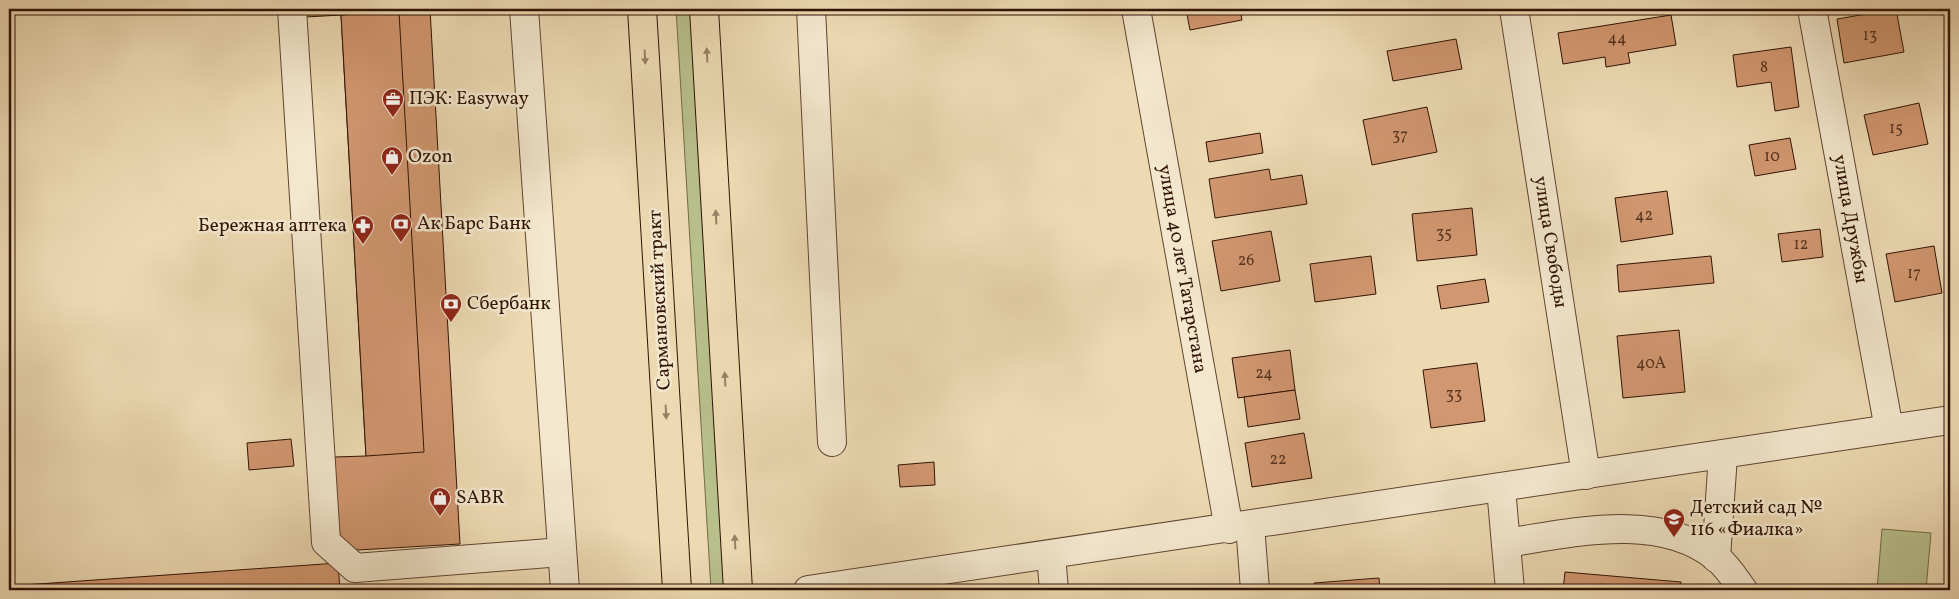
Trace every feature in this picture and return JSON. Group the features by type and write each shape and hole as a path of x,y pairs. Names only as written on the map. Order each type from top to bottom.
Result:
{"main road":[{"name":"Сармановский тракт","path":"642,9 677,590"},
{"path":"704,9 738,590"}],"street":[{"path":"292,9 326,542 355,568 562,552"},
{"path":"524,9 565,590"},
{"path":"811,9 832,442"},
{"name":"улица 40 лет Татарстана","path":"1136,9 1239,527 1255,590"},
{"name":"улица Свободы","path":"1514,9 1586,475"},
{"name":"улица Дружбы","path":"1812,9 1889,429"},
{"path":"808,590 1950,420"},
{"path":"1716,558 1723,455"},
{"path":"1502,488 1510,590"},
{"path":"1506,543 1602,529 1639,530 1674,536 1696,545 1716,558 1731,573 1743,590"},
{"path":"1051,555 1054,590"}],"green space":[{"path":"676,9 690,9 725,590 711,590"},
{"path":"1882,529 1931,533 1926,590 1877,590"}],"building":[{"path":"306,9 430,9 460,544 340,551 334,457 366,456 341,15 306,17"},
{"path":"1186,9 1240,9 1242,20 1190,30"},
{"path":"1896,9 1904,52 1844,63 1837,19"},
{"path":"399,12 424,452 366,456 341,15"},
{"path":"1671,15 1676,45 1628,53 1630,63 1606,67 1605,57 1563,64 1558,33"},
{"path":"1456,39 1462,69 1393,81 1387,51"},
{"path":"1791,47 1799,107 1775,111 1771,82 1737,87 1733,55"},
{"path":"1919,103 1928,144 1873,155 1864,115"},
{"path":"1427,107 1437,152 1372,165 1363,120"},
{"path":"1260,133 1263,153 1209,162 1206,142"},
{"path":"1790,138 1796,169 1755,176 1749,145"},
{"path":"1269,169 1271,180 1302,175 1307,204 1215,218 1209,179"},
{"path":"1667,191 1673,234 1621,242 1615,198"},
{"path":"1472,208 1477,255 1417,261 1412,214"},
{"path":"1820,229 1823,257 1782,262 1778,234"},
{"path":"1271,231 1280,281 1221,291 1212,241"},
{"path":"1934,246 1942,293 1895,302 1886,254"},
{"path":"1371,256 1376,294 1315,302 1310,264"},
{"path":"1711,256 1714,283 1619,292 1617,265"},
{"path":"1485,279 1489,302 1441,309 1437,286"},
{"path":"1679,330 1685,392 1623,398 1617,336"},
{"path":"1290,350 1295,390 1238,398 1232,358"},
{"path":"1477,363 1485,421 1431,428 1423,370"},
{"path":"1295,390 1300,419 1248,427 1244,397"},
{"path":"1304,433 1312,478 1252,487 1245,443"},
{"path":"291,439 294,466 249,470 247,443"},
{"path":"934,462 935,485 900,487 898,465"},
{"path":"338,563 340,590 9,590 9,586"},
{"path":"1565,572 1681,582 1680,590 1563,590"},
{"path":"1379,578 1380,590 1315,590 1314,583"}],"place":[{"name":"ПЭК: Easyway","path":"393,118"},
{"name":"Ozon","path":"392,176"},
{"name":"Ак Барс Банк","path":"401,243"},
{"name":"Бережная аптека","path":"363,245"},
{"name":"Сбербанк","path":"451,323"},
{"name":"SABR","path":"440,517"},
{"name":"Детский сад № 116 «Фиалка»","path":"1674,538"}]}
